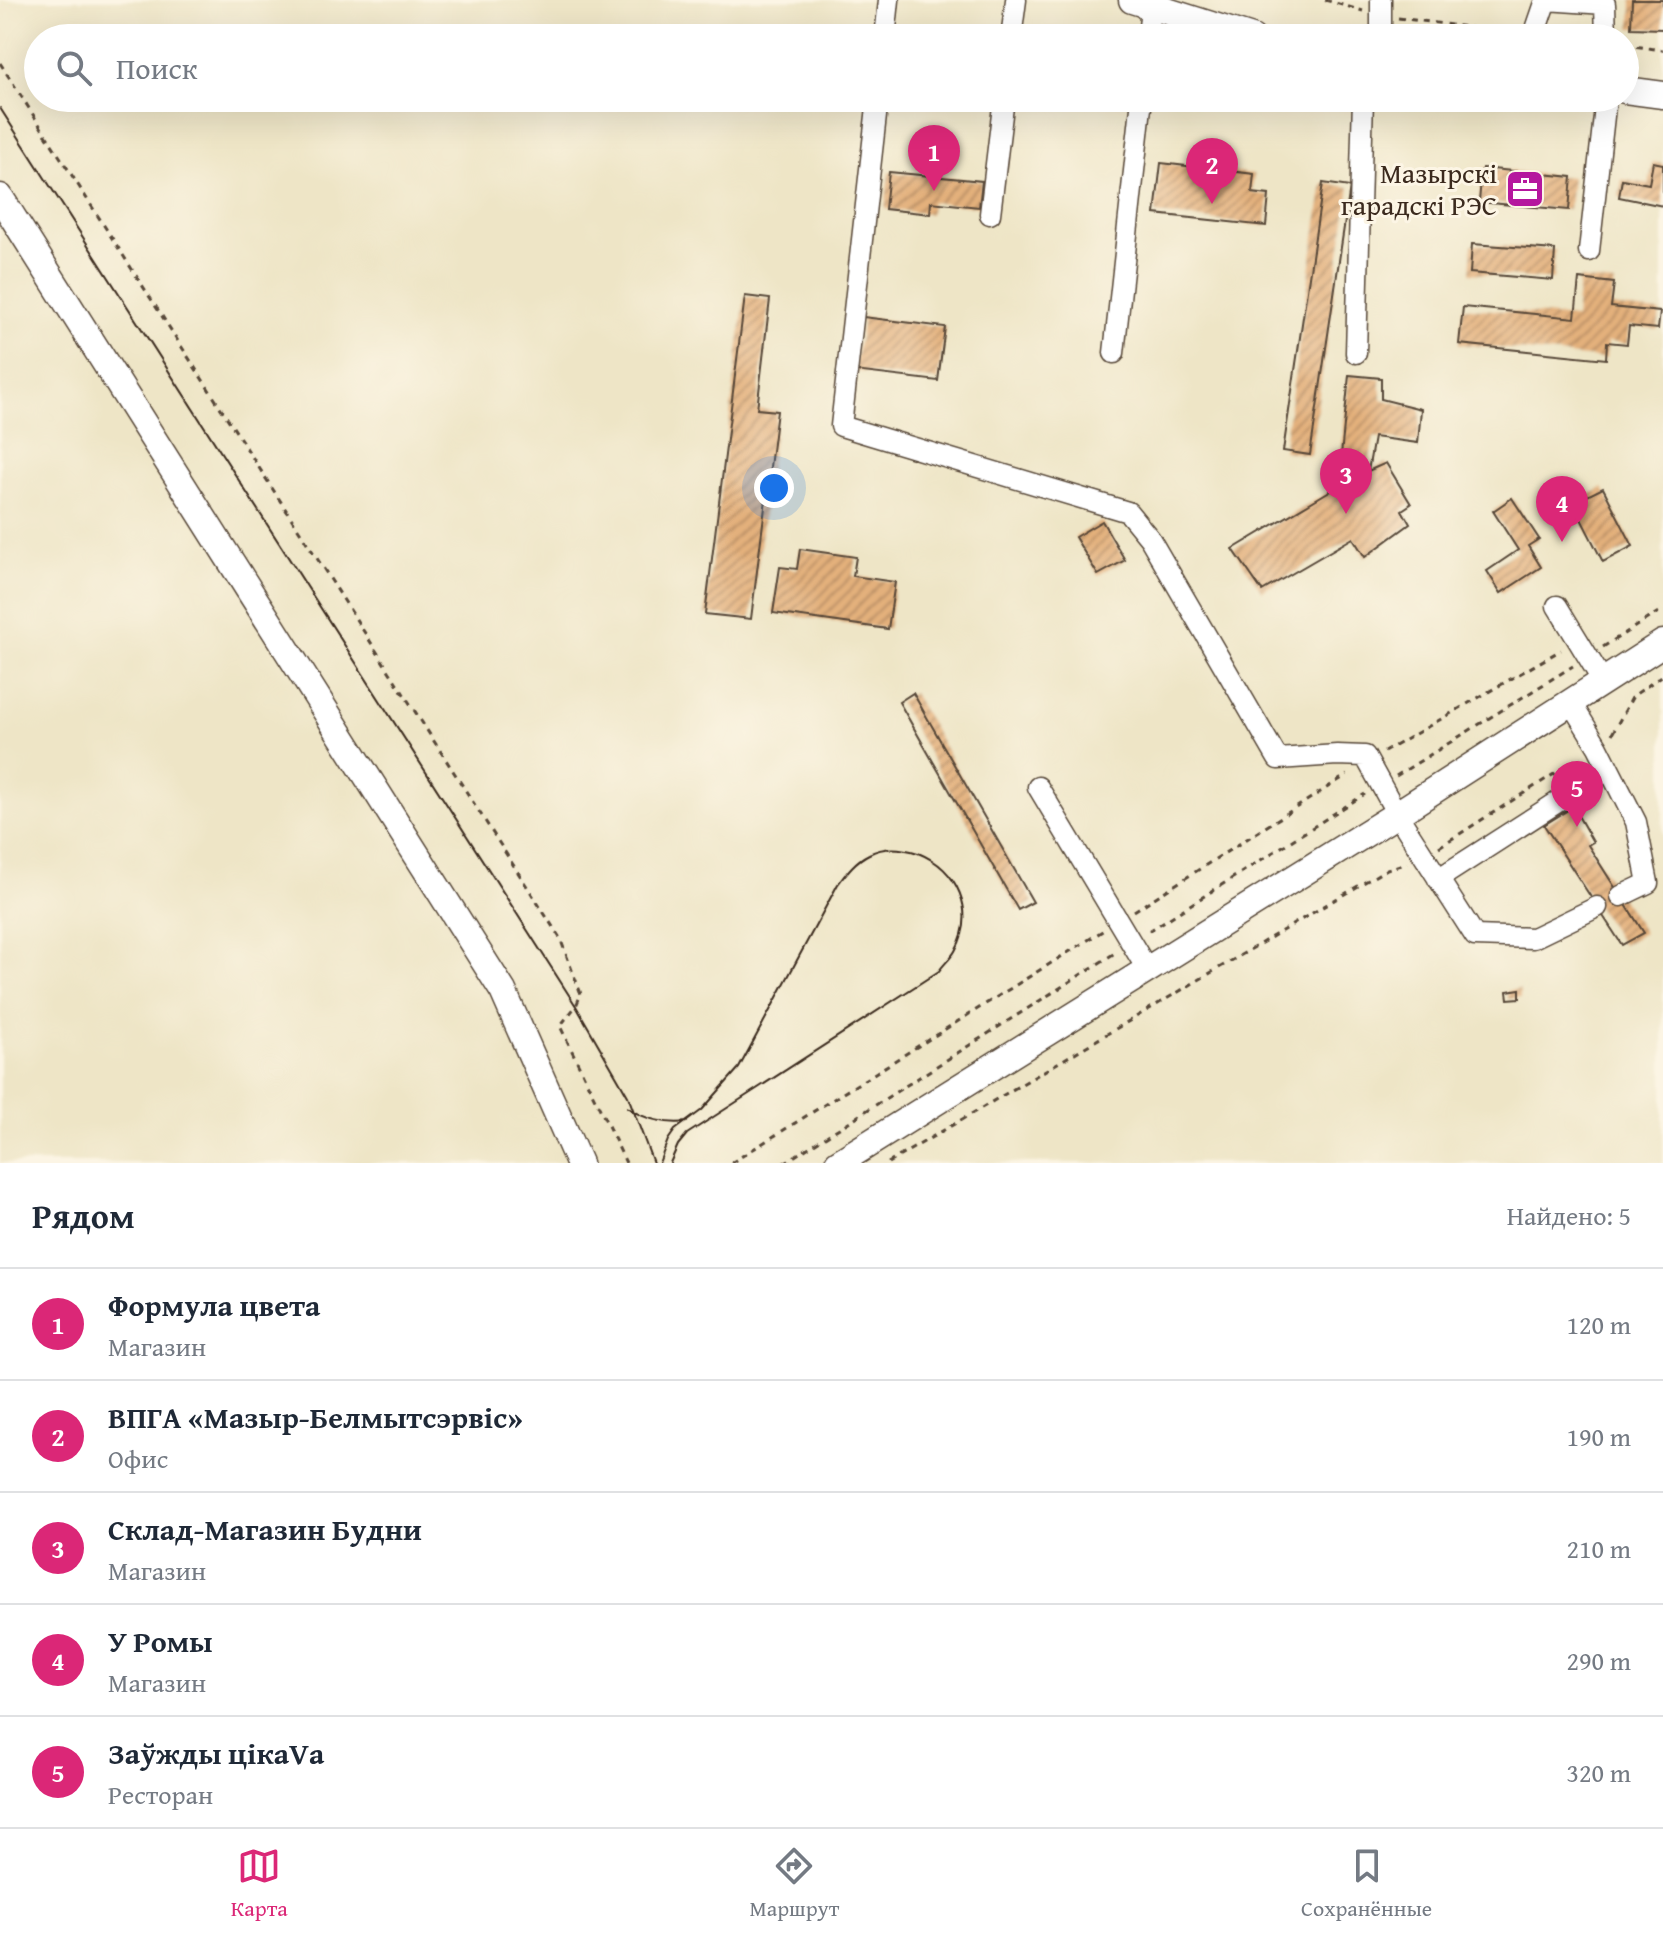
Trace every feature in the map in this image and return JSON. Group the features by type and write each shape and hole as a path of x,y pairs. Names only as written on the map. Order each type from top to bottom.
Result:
{"main road":[{"path":"1142,3 1208,24"},
{"path":"1639,92 1663,95"},
{"path":"0,197 503,991 579,1163"},
{"path":"838,1163 1397,814 1663,643"}],"lane":[{"path":"886,24 889,0"},
{"path":"1013,24 1016,0"},
{"path":"1538,24 1546,0 1605,4 1606,24"},
{"path":"1142,3 1146,24"},
{"path":"876,112 841,426 1128,512 1150,539 1278,759 1365,756 1397,814 1475,936 1533,938 1597,907"},
{"path":"990,214 1002,112"},
{"path":"1114,353 1140,112"},
{"path":"1356,353 1363,112"},
{"path":"1589,251 1604,112"},
{"path":"1557,606 1604,683"},
{"path":"1571,703 1598,747 1636,822 1648,883 1621,896"},
{"path":"1438,879 1609,769"},
{"path":"1038,787 1147,969"}],"path":[{"path":"1325,0 1465,24"},
{"path":"1639,47 1663,50"},
{"path":"0,63 24,100"},
{"path":"31,112 560,938 581,994 576,1006 560,1026 626,1163"},
{"path":"731,1163 1368,762 1663,609"},
{"path":"784,1163 1380,785 1582,649"},
{"path":"888,1163 1387,869 1424,857 1609,739 1633,696 1663,675"}],"building":[{"path":"1632,0 1663,0 1663,29 1639,28 1639,24 1631,24"},
{"path":"1653,162 1663,164 1663,206 1619,197 1622,179 1649,184"},
{"path":"1161,163 1254,174 1252,193 1269,195 1266,226 1155,214"},
{"name":"Мазырскі гарадскі РЭС","path":"1482,168 1572,177 1569,210 1479,202"},
{"path":"889,172 982,181 979,207 931,202 930,214 885,209"},
{"path":"1323,183 1350,187 1310,455 1283,451"},
{"path":"1472,244 1555,250 1553,280 1470,273"},
{"path":"1579,279 1614,283 1611,307 1660,312 1658,329 1629,326 1627,344 1607,342 1606,359 1459,344 1463,307 1575,318"},
{"path":"745,296 770,299 757,409 777,411 751,619 705,614"},
{"path":"863,317 945,327 938,381 854,371"},
{"path":"1349,375 1381,378 1381,399 1421,409 1418,443 1374,437 1368,471 1386,463 1411,504 1402,510 1410,524 1365,557 1353,538 1262,591 1233,549 1338,486"},
{"path":"1603,488 1633,546 1603,562 1573,503"},
{"path":"1512,498 1539,539 1528,546 1541,567 1501,593 1487,571 1518,550 1493,511"},
{"path":"1102,521 1125,560 1098,575 1075,537"},
{"path":"800,549 856,557 853,576 895,582 888,629 773,613 780,567 797,569"},
{"path":"913,693 1033,902 1018,910 899,702"},
{"path":"1573,807 1593,842 1588,845 1644,933 1622,945 1544,825"},
{"path":"1520,989 1520,998 1508,999 1507,991"}],"tram line":[{"path":"0,108 576,1006 628,1096 653,1163"},
{"path":"659,1163 675,1130 702,1110 739,1068 838,884 852,867 869,854 894,849 918,853 944,870 960,893 964,921 955,951 939,971 687,1134 670,1163"},
{"path":"627,1107 656,1120 687,1122"}],"place":[{"name":"Мазырскі гарадскі РЭС","path":"1525,189"},
{"name":"Формула цвета","path":"934,191"},
{"name":"ВПГА «Мазыр-Белмытсэрвіс»","path":"1212,204"},
{"name":"Склад-Магазин Будни","path":"1346,514"},
{"name":"У Ромы","path":"1562,542"},
{"name":"Заўжды цікаVа","path":"1577,827"}]}
